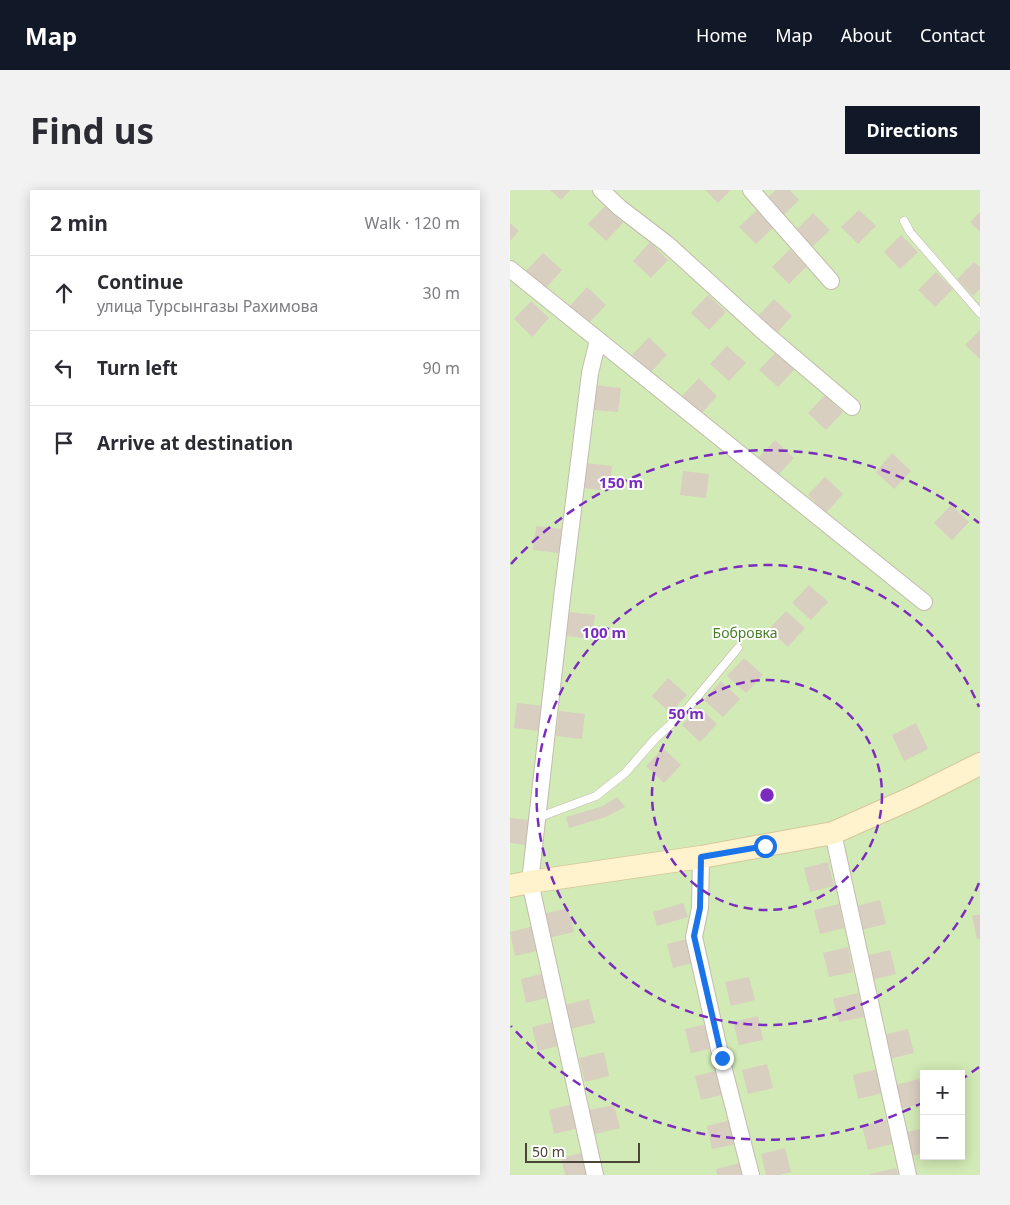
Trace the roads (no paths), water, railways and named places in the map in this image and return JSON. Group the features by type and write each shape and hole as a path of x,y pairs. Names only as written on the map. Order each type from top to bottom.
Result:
{"street":[{"path":"601,190 620,208 667,244 765,333 852,407"},
{"path":"751,190 831,281"},
{"path":"510,269 924,602"},
{"path":"595,1175 520,884 537,818 590,373 598,340"},
{"path":"520,884 701,857 833,833 914,797 980,764"},
{"path":"833,833 908,1175"},
{"path":"701,857 700,908 694,936 751,1175"}],"lane":[{"path":"904,221 910,232 980,313"},
{"path":"537,818 596,796 625,773 655,739 688,708 738,648"}],"park label":[{"name":"Бобровка","path":"745,632"}]}
